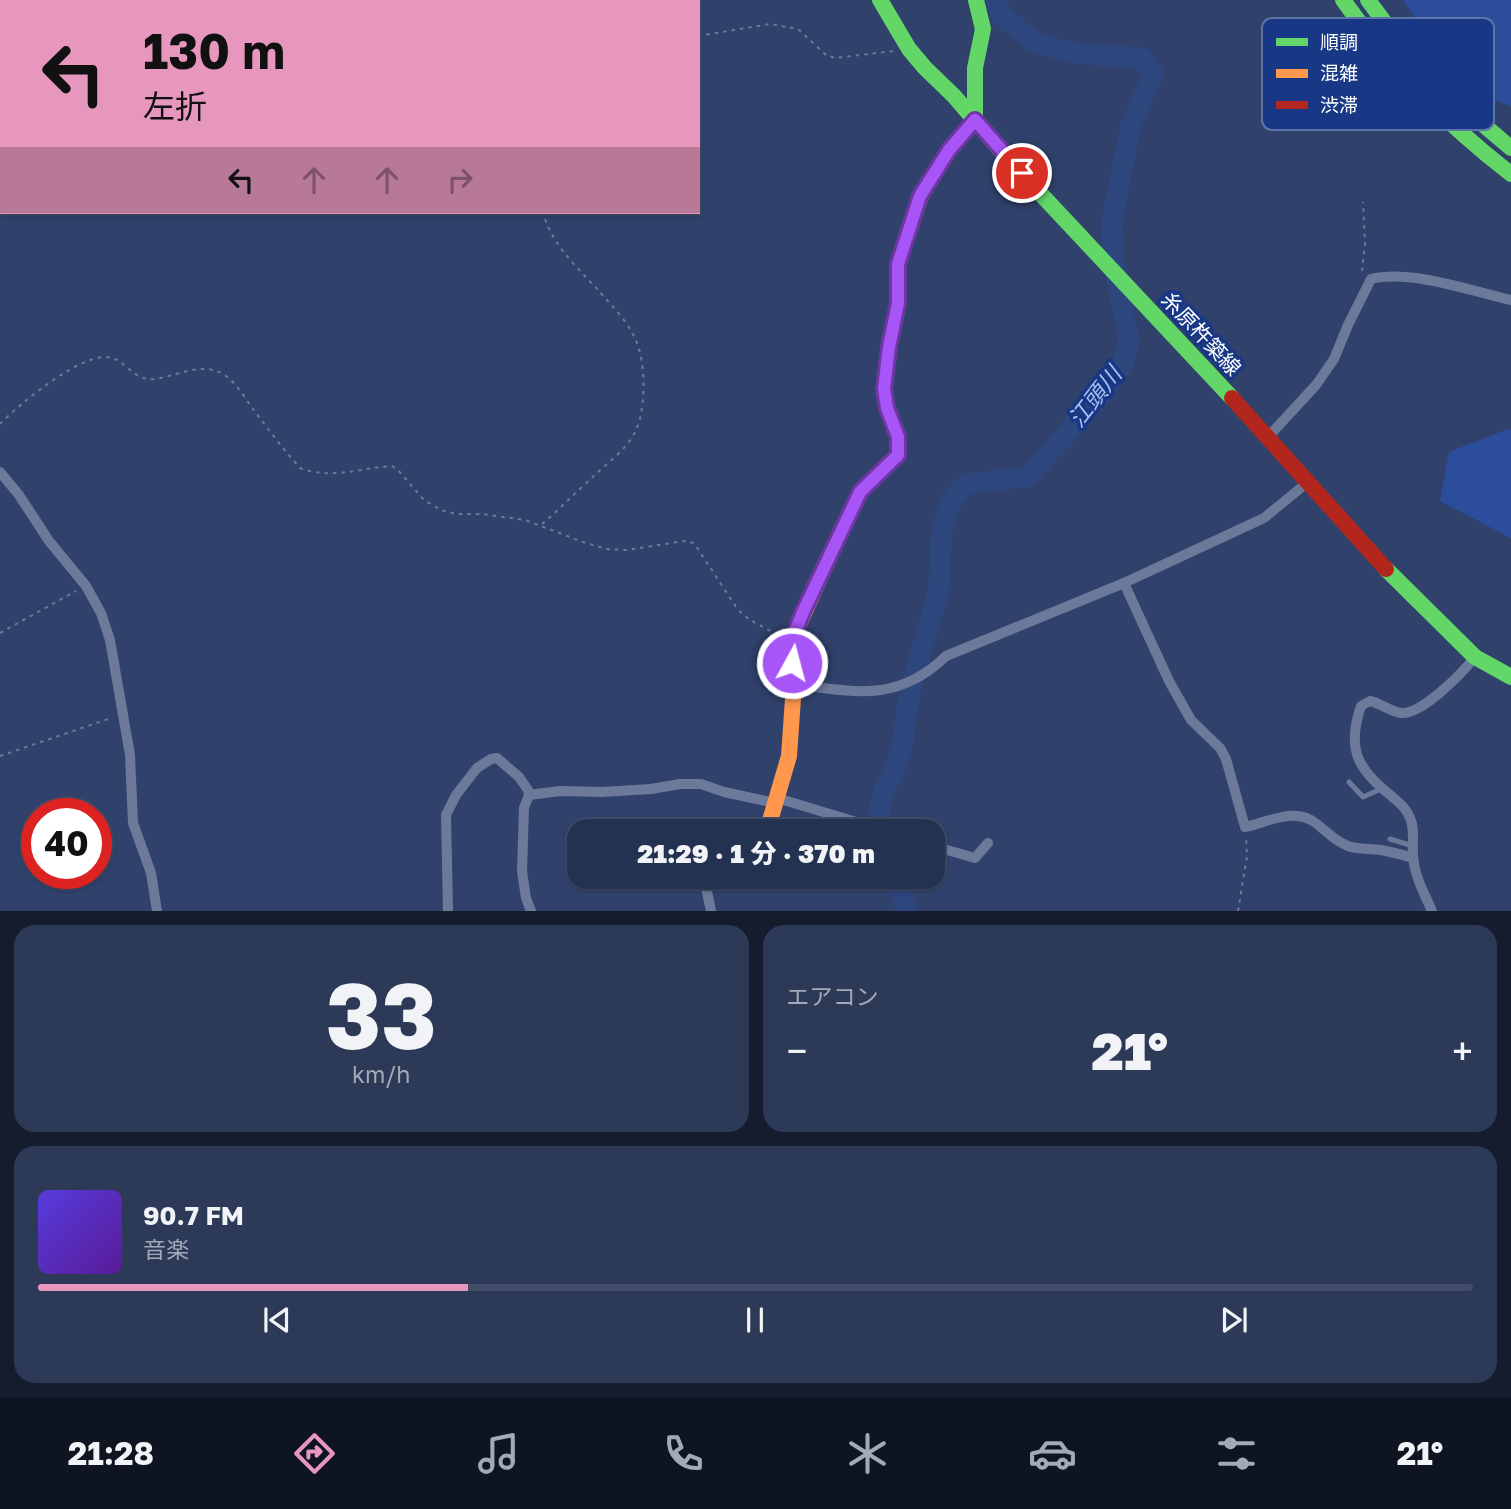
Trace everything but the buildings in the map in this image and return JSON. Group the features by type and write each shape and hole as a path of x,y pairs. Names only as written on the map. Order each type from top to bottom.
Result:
{"main road":[{"name":"糸原杵築線","path":"880,0 909,49 1268,437 1396,580 1475,657 1511,677"},
{"path":"770,819 789,756 794,684 791,642 860,492 898,455 898,437 887,408 884,389 898,303 898,264 920,196 949,150 975,120 975,68 982,29 976,0"},
{"path":"1343,0 1357,18"},
{"path":"1368,0 1382,18"},
{"path":"1457,130 1475,148 1511,174"},
{"path":"1488,130 1511,148"}],"street":[{"path":"1268,437 1317,385 1335,359 1371,279 1394,275 1422,279 1511,300"},
{"path":"0,472 19,495 49,541 86,586 101,613 110,640 131,765 133,823 151,873 157,911"},
{"path":"794,684 862,693 902,684 929,673 946,656 1124,583 1264,518 1308,482"},
{"path":"1124,583 1191,720 1220,748 1226,759 1245,827 1264,823 1284,814 1303,817 1316,822 1328,835 1348,846 1413,858"},
{"path":"1432,911 1419,882 1413,858 1412,821 1405,808 1381,789 1360,766 1355,752 1356,723 1361,706 1370,701 1401,713 1414,710 1447,687 1475,657"},
{"path":"448,911 446,815 456,795 477,768 497,758 519,777 528,790 524,808 522,871 531,911"},
{"path":"529,795 570,790 614,791 701,784 724,792 776,800 844,819"},
{"path":"945,849 975,858 988,842"},
{"path":"706,889 710,911"}],"lane":[{"path":"1349,782 1363,797 1381,789"},
{"path":"1390,839 1413,846"}],"path":[{"path":"700,36 770,24 798,29 826,55 835,58 909,49"},
{"path":"1360,277 1365,243 1363,202"},
{"path":"541,525 617,456 632,438 638,428 641,414 644,380 638,344 633,334 618,312 567,258 544,214"},
{"path":"0,424 26,400 75,367 97,357 115,358 138,376 151,379 201,368 216,371 235,384 300,468 311,472 341,474 393,466 424,500 441,510 456,514 482,514 525,520 606,548 627,550 684,541 694,543 738,610 750,620 791,642"},
{"path":"0,632 86,586"},
{"path":"0,756 122,715"},
{"path":"1238,911 1247,856 1245,827"}],"shaded area":[{"path":"1403,0 1511,0 1511,106 1494,100 1494,18 1416,18"},
{"path":"1511,430 1511,538 1440,501 1449,452"}],"waterway":[{"name":"江頭川","path":"880,819 884,790 894,772 902,747 909,696 939,589 941,536 950,502 967,484 1027,477 1097,400 1123,364 1129,341 1113,259 1112,220 1131,125 1153,74 1142,58 1073,53 1034,42 1001,15 996,0"},
{"name":"江頭川","path":"900,889 907,911"}],"traffic: fast":[{"path":"880,0 909,49 925,68 954,96 1008,159 1232,398"},
{"path":"834,547 860,492 898,455 898,437 887,408 884,389 898,303 898,264 921,196 949,150 975,120 975,68 983,29 976,0"},
{"path":"1343,0 1356,18"},
{"path":"1368,0 1381,18"},
{"path":"1458,130 1511,174"},
{"path":"1490,130 1511,148"},
{"path":"1386,569 1475,657 1511,677"}],"traffic: slow":[{"path":"771,819 789,756 794,684 791,642 834,547"}],"traffic: jam":[{"path":"1232,398 1386,569"}],"route":[{"path":"792,663 791,642 860,492 898,455 900,444 887,408 884,389 898,303 898,264 920,196 949,150 975,120 1022,173"}]}
